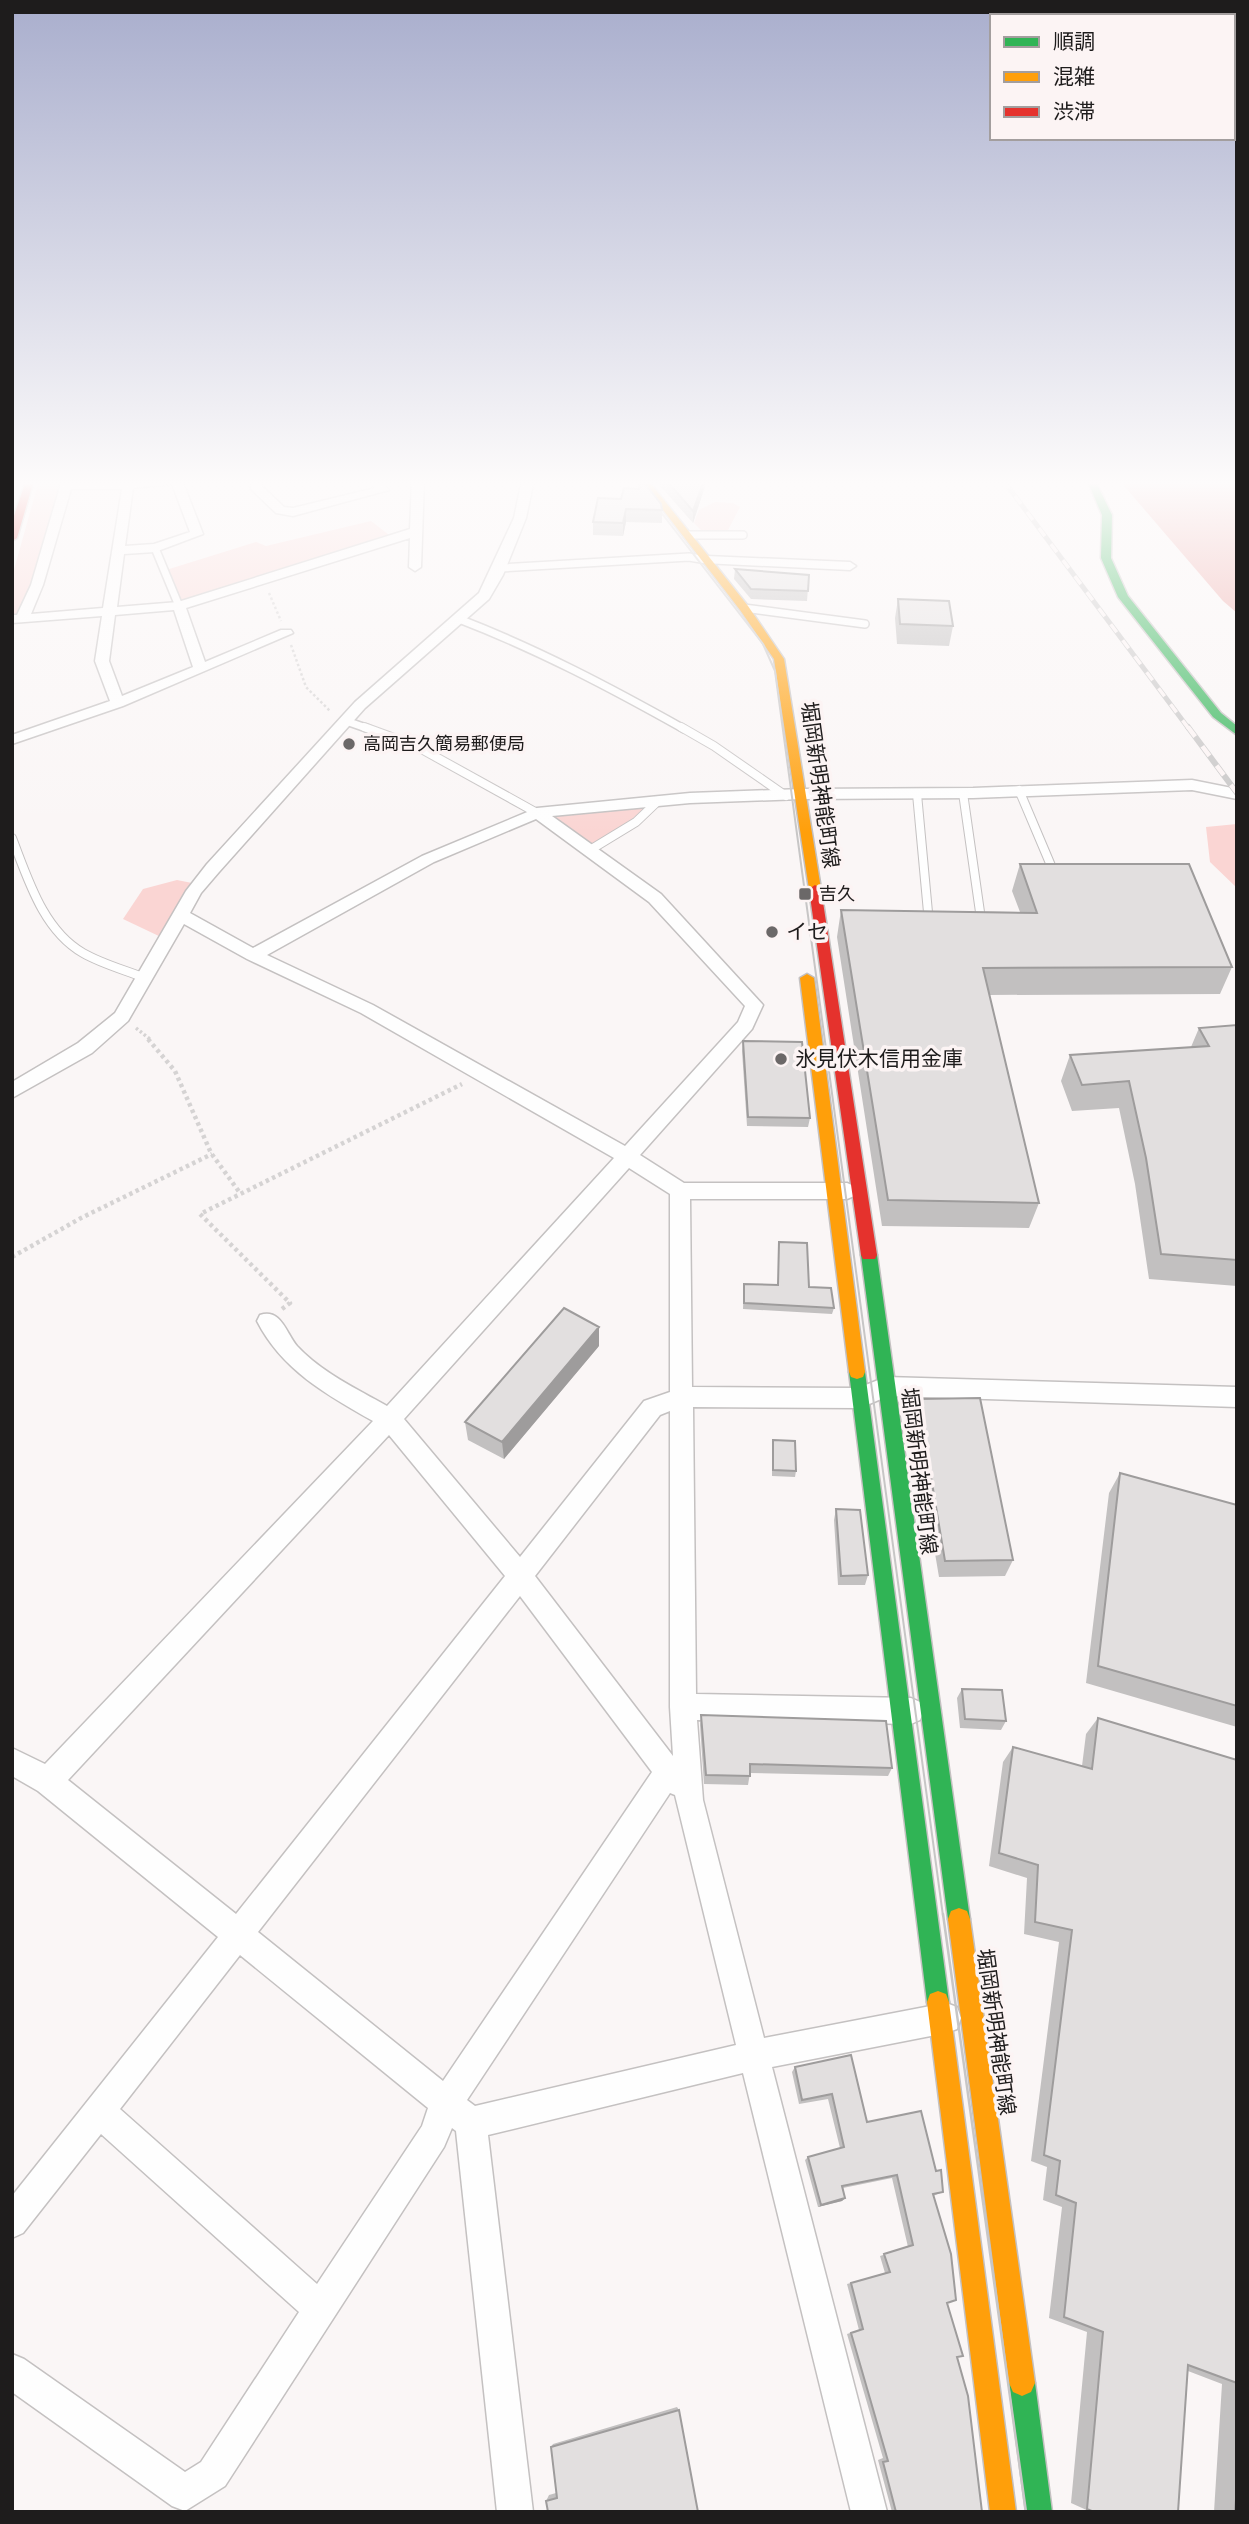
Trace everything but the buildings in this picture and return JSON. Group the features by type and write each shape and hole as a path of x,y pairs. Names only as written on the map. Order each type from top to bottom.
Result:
{"main road":[{"name":"堀岡新明神能町線","path":"720,598 763,659 826,928 929,1712 1039,2512"},
{"name":"堀岡新明神能町線","path":"736,598 779,659 794,795 792,848"},
{"path":"1124,598 1217,715 1237,732"},
{"path":"805,967 1003,2512"}],"street":[{"path":"17,618 29,598"},
{"path":"113,598 102,661 118,703"},
{"path":"17,618 178,606 205,598"},
{"path":"12,1091 85,1048 122,1017 194,891 213,868 345,721 426,644 482,598"},
{"path":"178,606 200,668"},
{"path":"12,740 118,703 286,633"},
{"path":"253,955 428,859 537,813 658,801 794,795 963,793 1192,785 1237,794"},
{"path":"48,1781 390,1419 746,1025 754,1004 655,898 537,813"},
{"path":"182,916 253,955 367,1009 627,1157 680,1191 860,1191"},
{"path":"680,1191 682,1707 689,1800 869,2512"},
{"path":"268,1321 290,1353 330,1385 390,1419 519,1575 689,1800"},
{"path":"12,2222 652,1408 682,1397 860,1398 887,1387 1237,1397"},
{"path":"682,1707 929,1712"},
{"path":"12,1761 48,1781 458,2113 515,2512"},
{"path":"12,2371 185,2493 213,2474 433,2136 458,2113 668,1772"},
{"path":"458,2113 972,2015"},
{"path":"99,2111 320,2309"}],"lane":[{"path":"175,598 178,606"},
{"path":"744,608 865,624"},
{"path":"459,619 519,642 546,659 592,678 714,746 794,795"},
{"path":"345,721 416,746 537,813"},
{"path":"1019,790 1056,879"},
{"path":"963,793 982,930 969,930"},
{"path":"917,794 930,929"},
{"path":"590,850 636,822 658,801"},
{"path":"12,838 54,928 82,952 145,978"},
{"path":"916,929 943,930"}],"path":[{"path":"271,598 306,687 325,707 345,721"},
{"path":"122,1017 155,1042 183,1080 212,1154 240,1193"},
{"path":"268,1321 290,1303 200,1214 481,1075"},
{"path":"12,1257 81,1218 212,1154"}],"shaded area":[{"path":"12,598 30,598 22,618 12,619"},
{"path":"174,598 201,598 176,605"},
{"path":"1220,598 1237,598 1237,613"},
{"path":"658,801 636,822 590,850 537,813"},
{"path":"1237,824 1237,888 1210,862 1206,827"},
{"path":"177,880 197,884 163,938 123,919 143,889"}],"tram line":[{"path":"727,598 763,644 775,671 943,1916"},
{"path":"943,1914 1026,2512"}],"railway":[{"path":"1091,598 1189,729"},
{"path":"1188,727 1237,793"}],"traffic: fast":[{"path":"1124,598 1217,715 1237,732"},
{"path":"869,1255 959,1919"},
{"path":"857,1372 938,2002"},
{"path":"1022,2383 1039,2512"}],"traffic: slow":[{"path":"736,598 779,659 815,889"},
{"path":"807,978 857,1372"},
{"path":"959,1919 1022,2383"},
{"path":"938,2002 1003,2512"}],"traffic: jam":[{"path":"815,889 869,1255"}],"place":[{"name":"高岡吉久簡易郵便局","path":"349,744"},
{"name":"吉久","path":"805,894"},
{"name":"イセ","path":"772,932"},
{"name":"氷見伏木信用金庫","path":"781,1059"}]}
